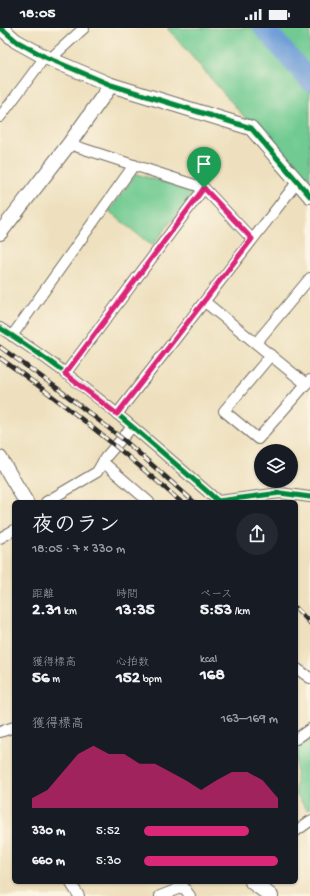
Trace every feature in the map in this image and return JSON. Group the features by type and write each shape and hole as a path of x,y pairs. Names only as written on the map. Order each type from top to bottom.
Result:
{"street":[{"path":"1,28 16,41 47,58 111,85 252,128 310,196"},
{"path":"0,117 47,58 84,28"},
{"path":"0,233 69,144 111,85"},
{"path":"69,144 204,188 252,239"},
{"path":"12,336 134,165"},
{"path":"117,414 298,181"},
{"path":"65,374 204,188"},
{"path":"256,343 310,278"},
{"path":"205,302 271,355 308,382 258,439 224,411 271,355"},
{"path":"0,328 65,374 117,414 215,500"},
{"path":"49,500 97,472 103,462 132,427"},
{"path":"0,458 25,500"},
{"path":"103,462 147,500"},
{"path":"224,500 280,493 310,497"},
{"path":"0,538 12,531"},
{"path":"298,669 310,678"},
{"path":"0,732 12,727"},
{"path":"298,738 310,729"},
{"path":"298,830 310,821"},
{"path":"71,884 79,896"},
{"path":"160,896 182,884 190,896"},
{"path":"255,884 271,896"}],"green space":[{"path":"167,28 310,28 310,188 240,112"},
{"path":"136,174 195,191 152,246 109,211"},
{"path":"310,736 310,808 307,810 298,797 298,745"}],"waterway":[{"path":"264,28 310,81"}],"railway":[{"path":"0,347 57,388 124,440 192,500"},
{"path":"0,358 92,427 179,500"},
{"path":"298,610 310,623"}],"cycle path":[{"path":"1,28 16,41 45,57 111,85 251,128 310,196"},
{"path":"0,328 58,367 85,388 139,432 217,500"},
{"path":"226,500 280,493 310,497"}],"route":[{"path":"204,188 252,239 205,302 117,414 65,374 204,188"}]}
